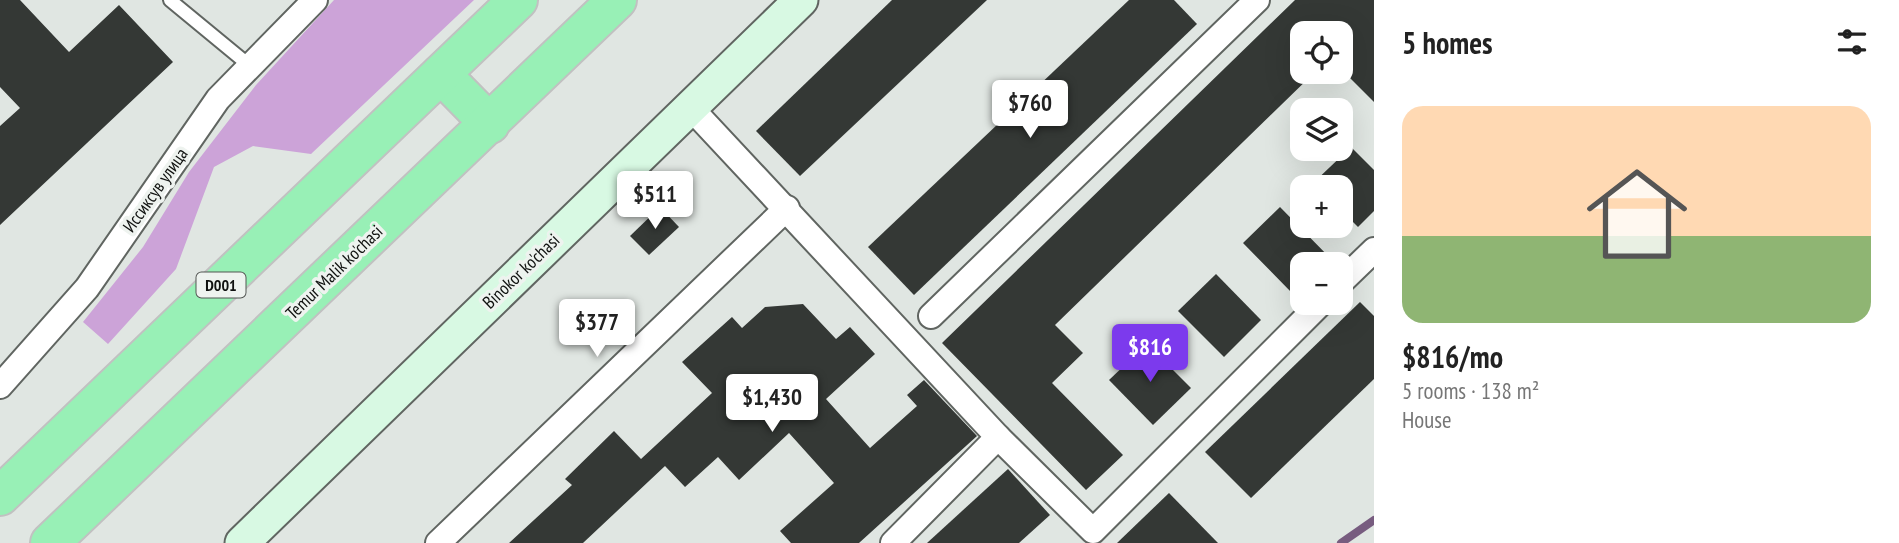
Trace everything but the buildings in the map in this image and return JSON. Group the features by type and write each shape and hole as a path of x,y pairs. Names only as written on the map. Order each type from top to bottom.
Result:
{"highway":[{"name":"D001","path":"0,496 518,0"},
{"name":"Temur Malik ko'chasi","path":"50,543 617,0"},
{"path":"442,74 490,124"}],"main road":[{"name":"Binokor ko'chasi","path":"242,543 801,0"}],"street":[{"name":"Иссиксув улица","path":"0,386 88,288 218,99 315,0"},
{"path":"931,316 1257,0"},
{"path":"690,107 787,208 998,438 1093,531 1309,315"},
{"path":"438,543 787,208"},
{"path":"1353,271 1374,250"},
{"path":"893,543 998,438"}],"lane":[{"path":"170,0 250,66"}],"shaded area":[{"path":"334,0 474,0 311,154 253,146 214,167 176,269 108,344 83,322 143,247 189,172 256,85"}],"waterway":[{"path":"1341,543 1374,520"}]}
